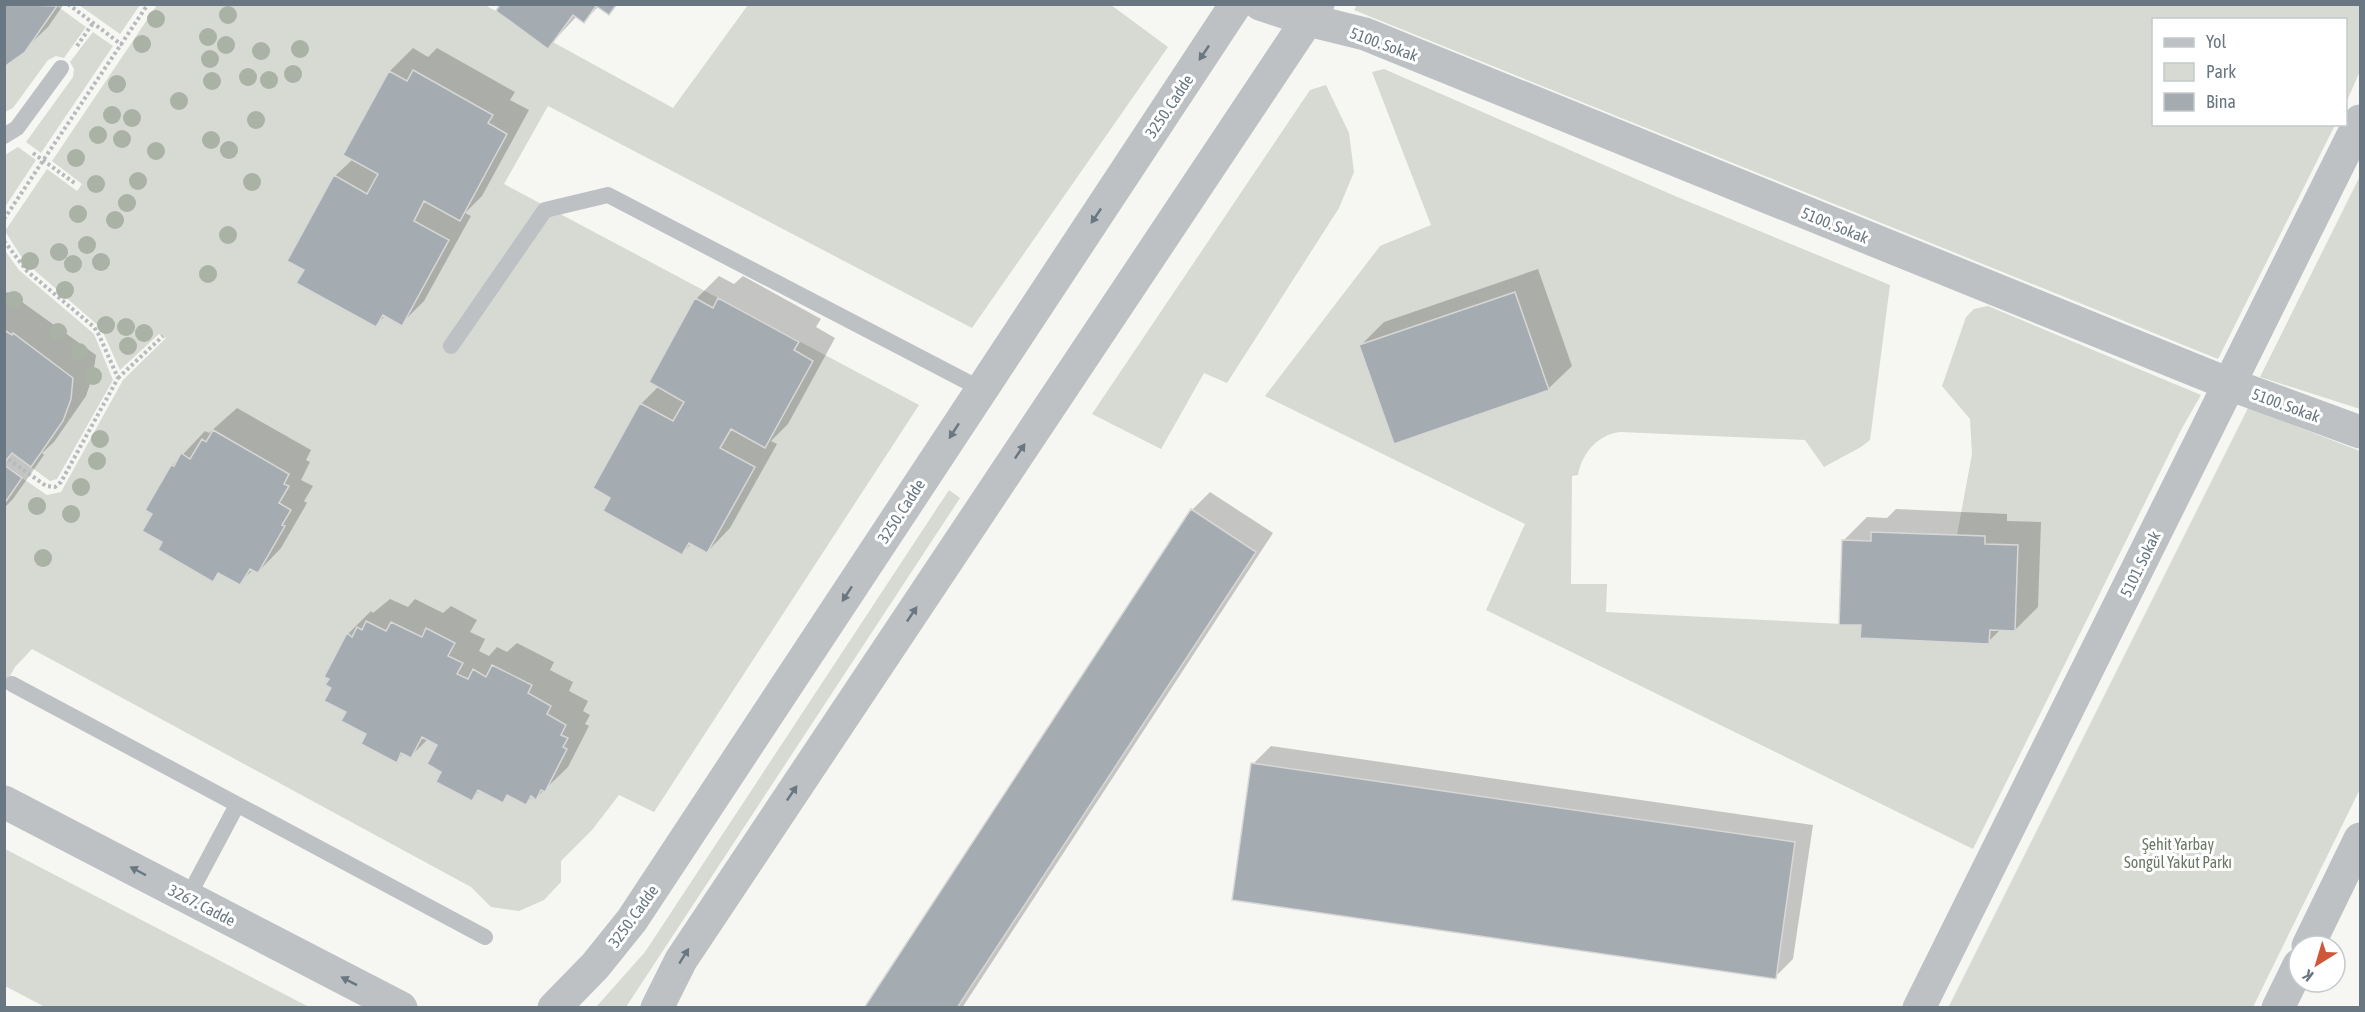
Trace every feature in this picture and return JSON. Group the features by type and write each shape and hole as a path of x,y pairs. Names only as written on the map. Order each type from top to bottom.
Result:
{"street":[{"name":"3250. Cadde","path":"554,1008 596,966 632,920 1236,4"},
{"name":"5100. Sokak","path":"1260,4 1313,12 2229,384 2361,432"},
{"path":"657,1008 681,960 1313,12"},
{"name":"5101. Sokak","path":"1919,1008 2361,122"},
{"name":"3267. Cadde","path":"4,802 400,1008"},
{"path":"2314,934 2361,839"},
{"path":"2278,1008 2287,990"}],"lane":[{"path":"6,135 17,128 61,69"},
{"path":"451,346 545,210 608,195 981,389"},
{"path":"12,684 485,938"},
{"path":"188,897 237,806"}],"path":[{"path":"68,4 122,45"},
{"path":"4,219 148,4"},
{"path":"6,135 75,184"},
{"path":"4,240 27,271 94,327 118,378"},
{"path":"8,459 46,486 55,487 61,482 118,378 163,336"}],"green space":[{"path":"79,5 140,5 120,34"},
{"path":"157,5 485,5 673,108 748,5 1111,5 1168,47 972,328 548,106 504,184 919,405 654,812 619,795 592,830 561,861 561,882 544,900 519,911 491,907 471,887 32,649 15,667 5,685 5,504 22,478 47,495 61,492 123,380 166,338 159,334 120,370 101,328 24,261 5,231 47,169 77,191 82,184 52,161"},
{"path":"1357,5 2360,5 2360,71 2347,101 2347,18 2152,18 2152,126 2334,126 2218,359 1354,10"},
{"path":"57,6 86,27 64,58 56,56 48,60 13,108 5,112 5,67 25,52"},
{"path":"93,32 113,46 41,153 26,142 73,77 74,69 70,62"},
{"path":"1384,69 1675,196 1890,285 1870,440 1824,467 1805,440 1621,432 1605,436 1592,446 1583,459 1578,475 1572,476 1571,584 1607,584 1606,612 1861,625 1861,638 1989,644 1990,630 2015,631 2018,545 1985,544 1957,535 1972,454 1970,419 1942,386 1966,317 1974,309 1988,306 2201,395 2181,430 1973,849 1486,610 1525,524 1265,396 1380,246 1431,225 1372,72"},
{"path":"1326,85 1349,133 1354,172 1339,208 1227,383 1204,373 1161,449 1092,414 1310,90"},
{"path":"18,147 36,160 5,207 5,155"},
{"path":"2360,176 2360,409 2260,377"},
{"path":"4,249 19,270 94,334 113,380 57,479 50,481 31,467 64,416 73,378 5,330"},
{"name":"Şehit Yarbay Songül Yakut Parkı","path":"2248,408 2360,451 2360,789 2253,1007 1948,1008"},
{"path":"949,490 960,498 626,1007 596,1007 645,952"},
{"path":"4,849 309,1007 45,1007 5,986"}],"building":[{"path":"4,4 57,6 25,52 4,67"},
{"path":"496,4 617,4 609,15 596,6 584,23 573,15 548,49 496,11 499,6"},
{"path":"413,70 493,115 488,123 507,134 460,221 424,201 414,221 449,240 402,326 383,315 376,327 296,283 304,270 287,261 334,175 367,194 378,174 343,155 389,71 407,81"},
{"path":"1515,292 1549,390 1394,444 1359,345"},
{"path":"695,298 713,308 718,298 799,342 794,350 813,361 765,448 731,429 720,448 755,467 707,553 689,543 682,555 603,511 610,498 593,488 640,403 673,421 684,402 649,382"},
{"path":"4,330 12,335 13,333 73,378 71,399 63,421 31,467 12,453 4,463"},
{"path":"213,430 289,474 284,484 289,486 279,503 291,510 282,525 285,526 258,573 250,569 240,585 218,573 213,582 158,550 162,542 142,531 152,514 145,510 171,465 174,466 181,453 190,459 202,439 206,442"},
{"path":"4,465 22,478 4,504"},
{"path":"1191,509 1256,552 957,1008 864,1008"},
{"path":"1871,532 1985,536 1985,544 2018,545 2015,631 1990,630 1989,644 1860,638 1861,625 1839,625 1842,540 1871,541"},
{"path":"366,621 386,631 391,622 422,637 426,628 455,643 448,656 463,663 457,674 468,679 473,669 486,677 492,665 532,685 528,693 551,706 547,714 566,725 561,735 568,738 563,747 567,749 545,792 541,790 536,800 531,796 526,805 507,795 503,803 478,790 472,801 436,782 441,772 427,764 437,745 422,737 411,758 401,753 397,763 361,744 366,734 341,721 346,712 324,701 331,688 325,685 329,679 324,677 347,633 352,637 357,627 362,630"},
{"path":"1251,763 1795,842 1776,979 1232,900"}]}
